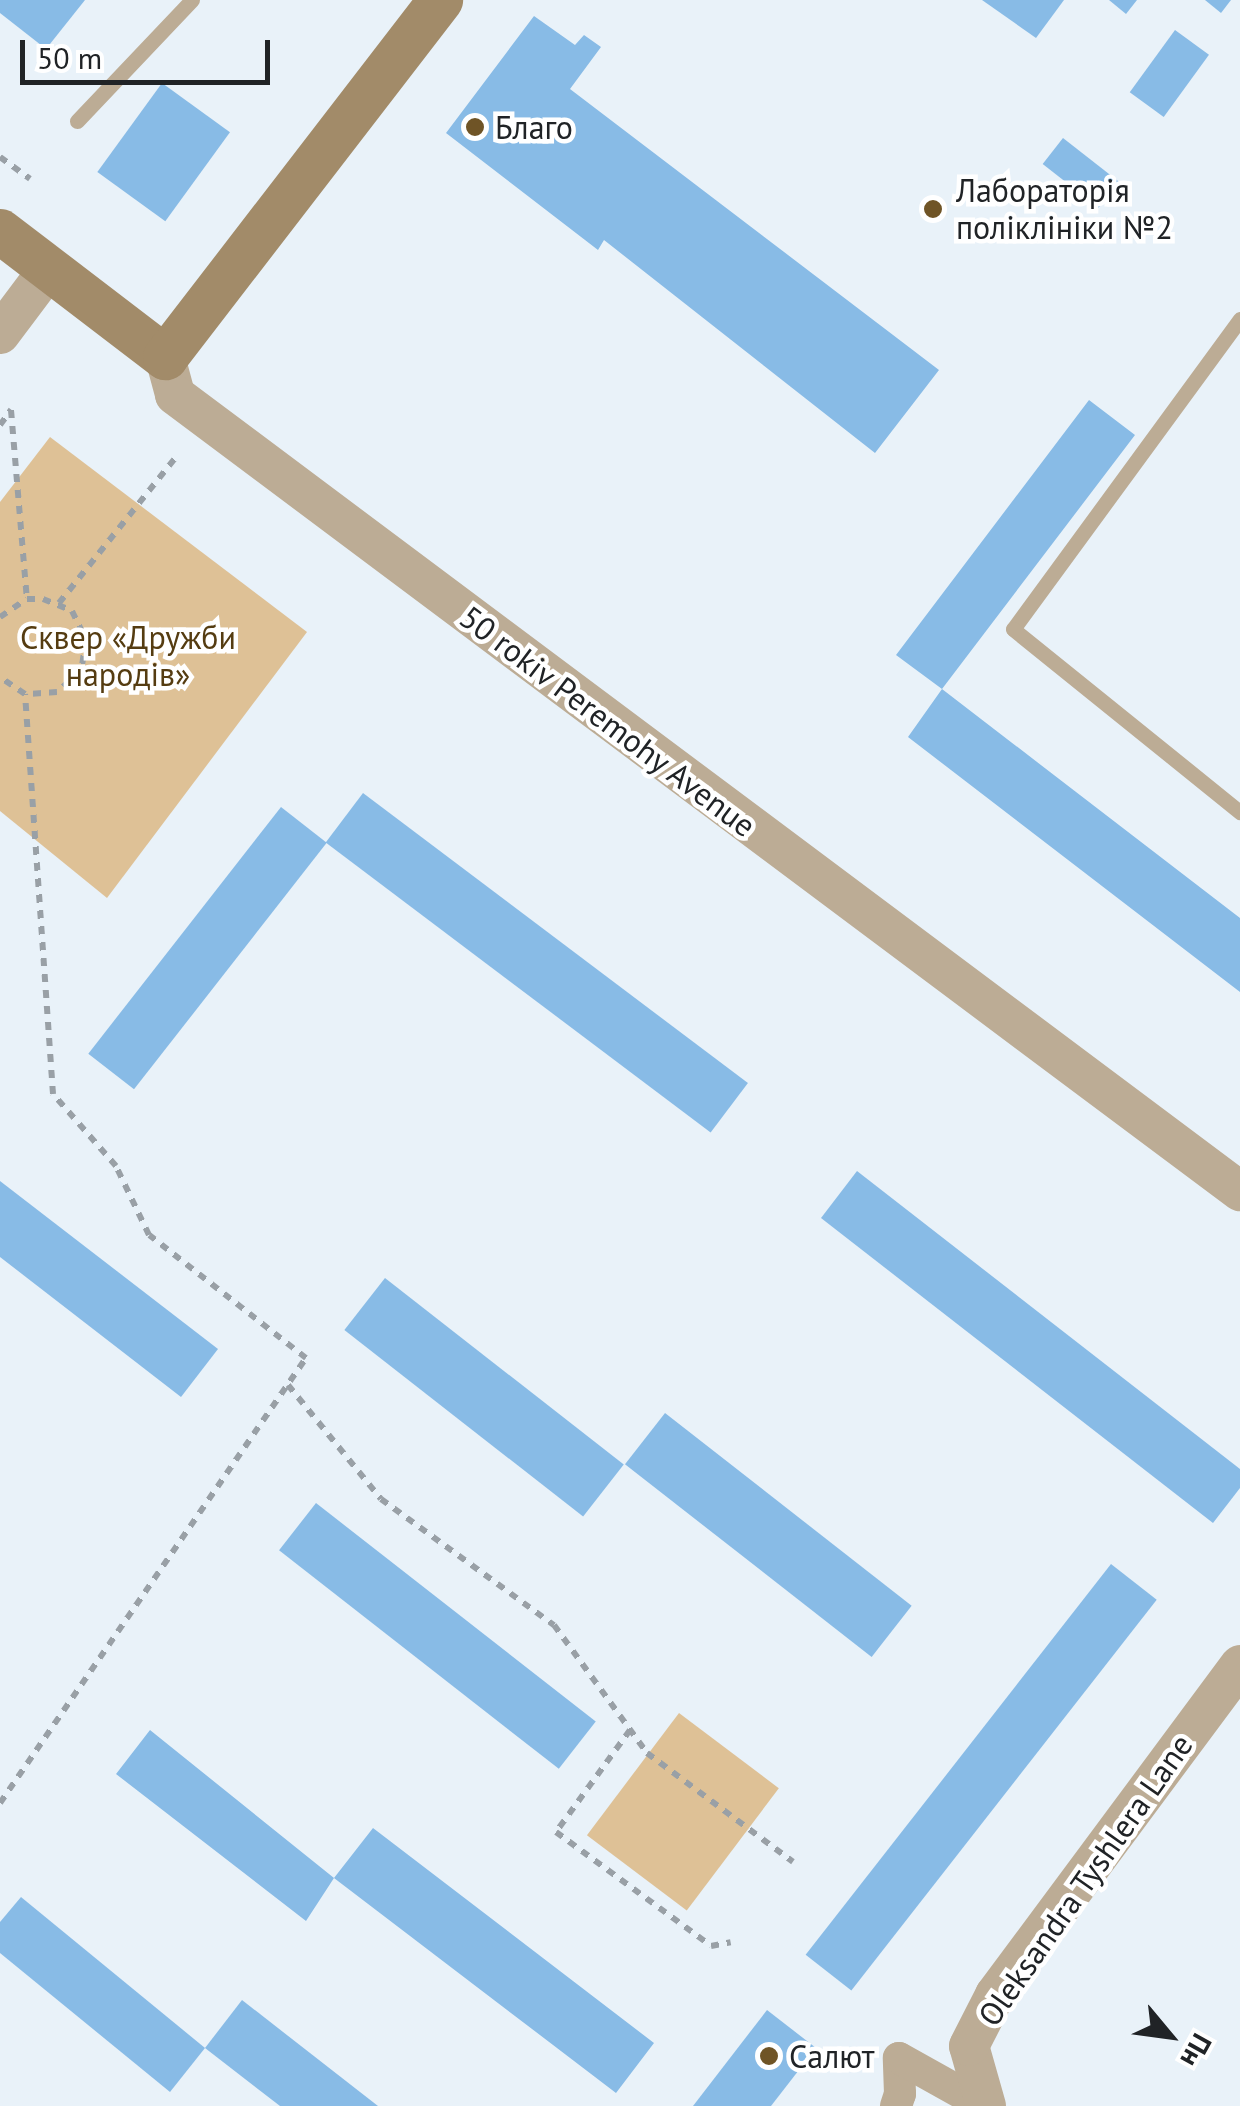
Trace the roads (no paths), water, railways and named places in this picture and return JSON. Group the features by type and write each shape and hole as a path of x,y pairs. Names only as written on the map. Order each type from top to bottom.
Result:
{"main road":[{"path":"0,231 165,357 440,0"}],"street":[{"path":"0,334 48,270"},
{"name":"50 rokiv Peremohy Avenue","path":"165,357 175,395 1240,1192"},
{"name":"Oleksandra Tyshlera Lane","path":"986,2106 969,2046 995,1995 1240,1665"},
{"path":"896,2106 900,2094 899,2058 986,2106"}],"lane":[{"path":"77,120 192,0"},
{"path":"1240,319 1013,629 1240,812"}],"place":[{"name":"Благо","path":"475,127"},
{"name":"Лабораторія поліклініки №2","path":"933,209"},
{"name":"Салют","path":"769,2056"}],"park label":[{"name":"Сквер «Дружби народів»","path":"128,656"}]}
